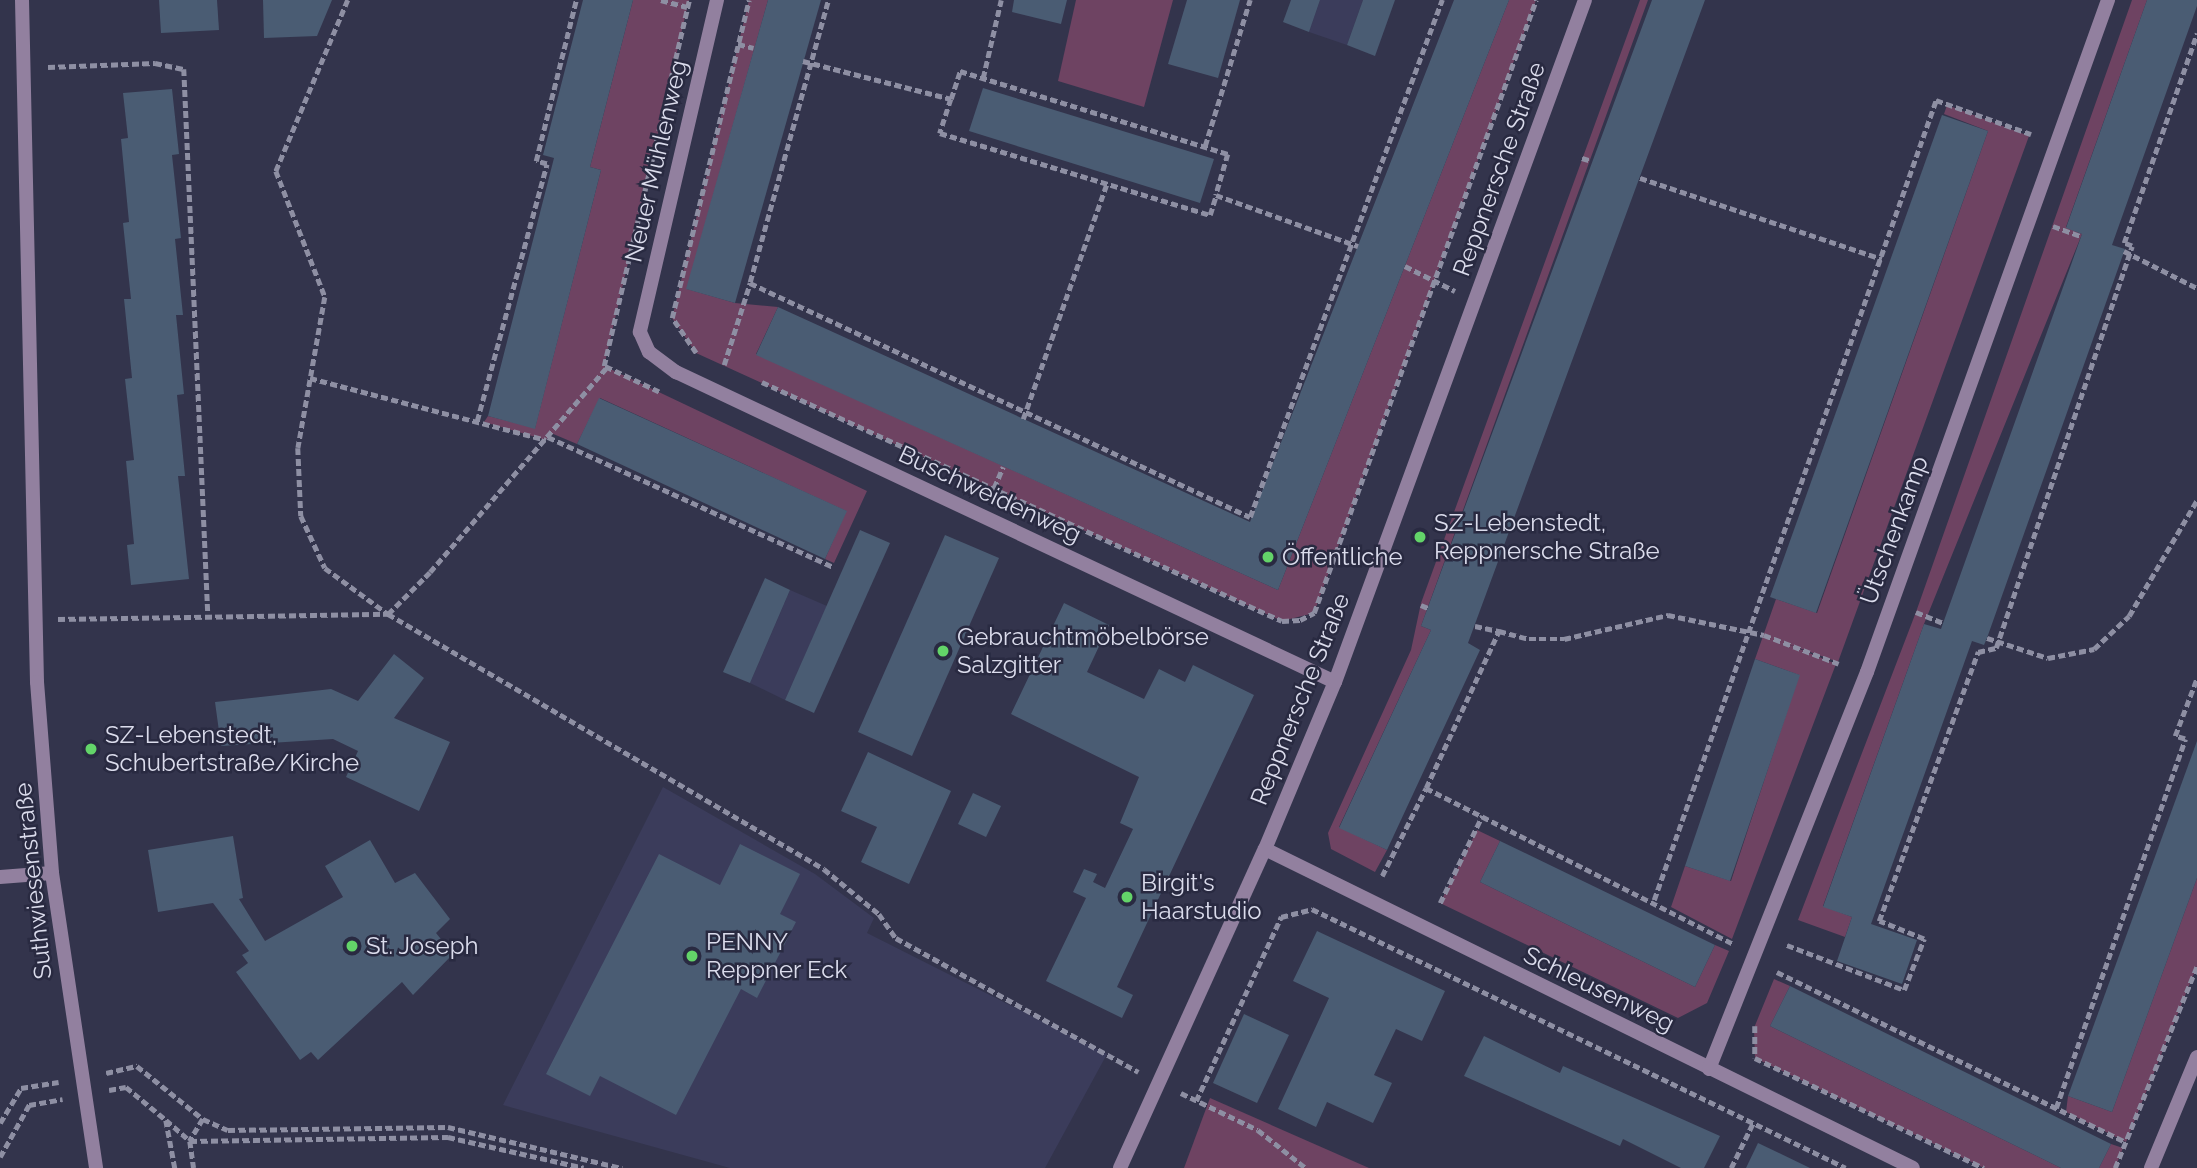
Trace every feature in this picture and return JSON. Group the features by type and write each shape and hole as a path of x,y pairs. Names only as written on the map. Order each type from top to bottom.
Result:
{"street":[{"name":"Suthwiesenstraße","path":"22,0 37,620 52,873 96,1168"},
{"name":"Neuer Mühlenweg","path":"640,332 717,0"},
{"name":"Reppnersche Straße","path":"1120,1168 1265,849 1335,682 1585,0"},
{"name":"Ütschenkamp","path":"1709,1069 1867,672 2108,0"},
{"name":"Buschweidenweg","path":"640,332 649,352 676,372 1335,682"},
{"name":"Schleusenweg","path":"1265,849 1913,1168"},
{"path":"0,877 52,873"},
{"path":"2151,1168 2197,1057"}],"path":[{"path":"348,0 276,171 325,298 298,448 300,516 325,568 388,614 824,869 879,914 896,938 1159,1082 1258,1130 1306,1168"},
{"path":"477,421 547,164 536,161 576,0"},
{"path":"661,0 687,7"},
{"path":"37,620 208,614 388,614 547,438 606,368 689,0"},
{"path":"706,357 681,335 672,318 749,0"},
{"path":"724,365 750,282 828,0"},
{"path":"983,78 1001,0"},
{"path":"1205,146 1250,0"},
{"path":"750,282 1251,517 1355,245 1442,0"},
{"path":"749,376 1282,621 1300,620 1314,613 1536,0"},
{"path":"1787,945 1904,990 1924,939 1879,920 1978,652 1996,649 2127,252 2132,246 2123,243 2197,33"},
{"path":"738,44 754,48"},
{"path":"803,61 951,99"},
{"path":"23,68 155,63 184,69 208,614"},
{"path":"960,71 983,78 1228,154 1210,215 940,133 960,71"},
{"path":"1654,900 1936,100 2031,134"},
{"path":"1582,158 1592,161"},
{"path":"1640,178 1882,259"},
{"path":"1023,419 1107,183"},
{"path":"1216,195 1355,245"},
{"path":"2048,239 2057,214"},
{"path":"2052,226 2081,236"},
{"path":"2127,252 2197,288"},
{"path":"1405,266 1435,283 1475,299"},
{"path":"715,361 737,371"},
{"path":"606,368 668,397"},
{"path":"310,378 547,438 832,567"},
{"path":"994,488 1003,467"},
{"path":"1987,638 2048,658 2094,649 2129,616 2197,500"},
{"path":"1911,625 1921,599"},
{"path":"1421,605 1428,608"},
{"path":"1916,612 1943,623"},
{"path":"1475,626 1529,639 1564,639 1668,615 1764,635 1839,664"},
{"path":"1382,876 1499,631"},
{"path":"2056,1108 2185,739 2175,736 2197,678"},
{"path":"1426,788 1654,900 1733,944"},
{"path":"1440,903 1482,816"},
{"path":"1196,1101 1281,917 1312,909 1846,1168"},
{"path":"1783,954 1792,933"},
{"path":"1774,979 1780,963"},
{"path":"2115,1168 2197,966"},
{"path":"1777,972 2126,1142"},
{"path":"1759,1016 1754,1028 1755,1058 1984,1168"},
{"path":"0,1123 21,1088 137,1066 203,1119 228,1130 448,1126 622,1168"},
{"path":"194,1168 190,1141 203,1119"},
{"path":"166,1120 190,1141 448,1137 584,1168"},
{"path":"1731,1168 1753,1123"}],"shaded area":[{"path":"633,0 689,0 604,366 867,491 834,563 825,559 846,511 600,398 577,444 551,433 546,440 484,422 488,416 535,428 601,170 590,167"},
{"path":"749,0 768,0 687,289 735,303 778,307 756,354 1278,590 1509,0 1536,0 1314,613 1282,621 696,353 672,318"},
{"path":"1076,0 1173,0 1144,107 1058,81"},
{"path":"1320,0 1363,0 1347,45 1309,32"},
{"path":"1640,0 1648,0 1421,626 1431,630 1339,827 1387,850 1375,872 1331,849 1328,833 1411,650 1421,603"},
{"path":"2132,0 2147,0 2066,227 2082,234 1924,624 1823,906 1852,917 1845,937 1798,920 1916,612"},
{"path":"1947,105 2029,136 1838,662 1785,643 1836,664 1732,939 1671,907 1685,866 1731,881 1799,675 1755,659 1776,599 1817,613 1988,131 1944,114"},
{"path":"790,590 827,606 785,700 750,683"},
{"path":"663,787 815,874 874,918 867,933 1107,1054 1045,1168 730,1168 503,1105"},
{"path":"1477,830 1500,841 1480,882 1695,987 1715,945 1729,951 1707,1003 1678,1018 1440,903"},
{"path":"2197,878 2197,966 2126,1142 2066,1112 2068,1096 2112,1112"},
{"path":"1774,979 1790,986 1770,1026 2061,1168 1984,1168 1755,1058 1754,1028"},
{"path":"1210,1098 1369,1168 1184,1168"},
{"path":"2111,1144 2123,1148 2115,1168 2099,1168"}],"building":[{"path":"159,0 217,0 219,30 161,33"},
{"path":"263,0 332,0 317,36 264,38"},
{"path":"583,0 633,0 590,167 601,170 535,429 488,416 554,158 543,155"},
{"path":"768,0 821,0 735,303 686,289"},
{"path":"1014,0 1067,0 1061,24 1012,12"},
{"path":"1187,0 1240,0 1218,78 1168,64"},
{"path":"1291,0 1320,0 1309,32 1283,22"},
{"path":"1363,0 1395,0 1375,56 1347,45"},
{"path":"1454,0 1509,0 1278,590 756,355 778,307 1250,522"},
{"path":"1652,0 1705,0 1468,643 1480,650 1387,850 1339,828 1431,630 1421,626"},
{"path":"2147,0 2197,0 2197,6 2112,245 2125,249 1987,638 1984,645 1972,641 1871,924 1917,940 1902,984 1837,961 1852,917 1823,907 1924,624 1941,629 2082,234 2066,228"},
{"path":"983,88 1214,159 1200,203 969,131"},
{"path":"172,89 179,154 172,155 181,238 175,239 183,315 176,315 184,394 177,395 185,476 178,476 189,579 131,585 127,545 134,544 126,461 134,460 125,379 132,378 124,299 131,299 123,223 129,222 121,139 128,138 123,93"},
{"path":"1942,115 1988,131 1816,613 1770,597"},
{"path":"599,398 847,511 825,559 577,444"},
{"path":"860,530 890,543 814,713 785,700"},
{"path":"945,535 999,558 912,756 858,732"},
{"path":"765,578 790,590 750,683 723,672"},
{"path":"1064,603 1109,625 1087,672 1144,699 1159,669 1185,682 1193,665 1254,695 1117,987 1133,995 1122,1018 1046,981 1086,898 1073,892 1084,869 1097,874 1093,882 1105,888 1133,829 1120,823 1139,777 1011,714"},
{"path":"394,654 424,678 394,718 450,742 419,811 346,777 358,751 333,739 221,746 215,702 331,689 358,701"},
{"path":"1755,659 1800,675 1730,881 1685,866"},
{"path":"2197,741 2197,878 2112,1112 2068,1096"},
{"path":"868,752 951,791 909,884 861,862 877,827 841,811"},
{"path":"973,793 1001,806 986,837 958,824"},
{"name":"St. Joseph","path":"233,836 243,898 239,899 265,941 343,897 325,866 370,840 395,883 415,873 450,919 436,933 453,954 413,995 402,982 318,1060 311,1052 300,1060 236,972 248,963 242,955 249,951 213,903 158,912 148,850"},
{"path":"1500,841 1715,945 1695,987 1480,882"},
{"name":"PENNY Reppner Eck","path":"740,844 800,874 780,914 796,922 757,998 741,989 676,1115 600,1076 590,1096 546,1074 659,854 720,885"},
{"path":"1317,931 1445,991 1422,1041 1396,1029 1374,1075 1392,1083 1373,1123 1327,1102 1316,1127 1278,1109 1329,998 1293,981"},
{"path":"1790,986 2111,1144 2099,1168 2061,1168 1770,1026"},
{"path":"1244,1014 1289,1035 1257,1103 1213,1083"},
{"path":"1484,1036 1560,1073 1563,1066 1720,1136 1704,1168 1681,1168 1623,1139 1620,1146 1464,1076"},
{"path":"1758,1143 1810,1168 1746,1168"}],"place":[{"name":"SZ-Lebenstedt, Reppnersche Straße","path":"1420,537"},
{"name":"Öffentliche","path":"1268,557"},
{"name":"Gebrauchtmöbelbörse Salzgitter","path":"943,651"},
{"name":"SZ-Lebenstedt, Schubertstraße/Kirche","path":"91,749"},
{"name":"Birgit's Haarstudio","path":"1127,897"},
{"name":"St. Joseph","path":"352,946"},
{"name":"PENNY Reppner Eck","path":"692,956"}]}
